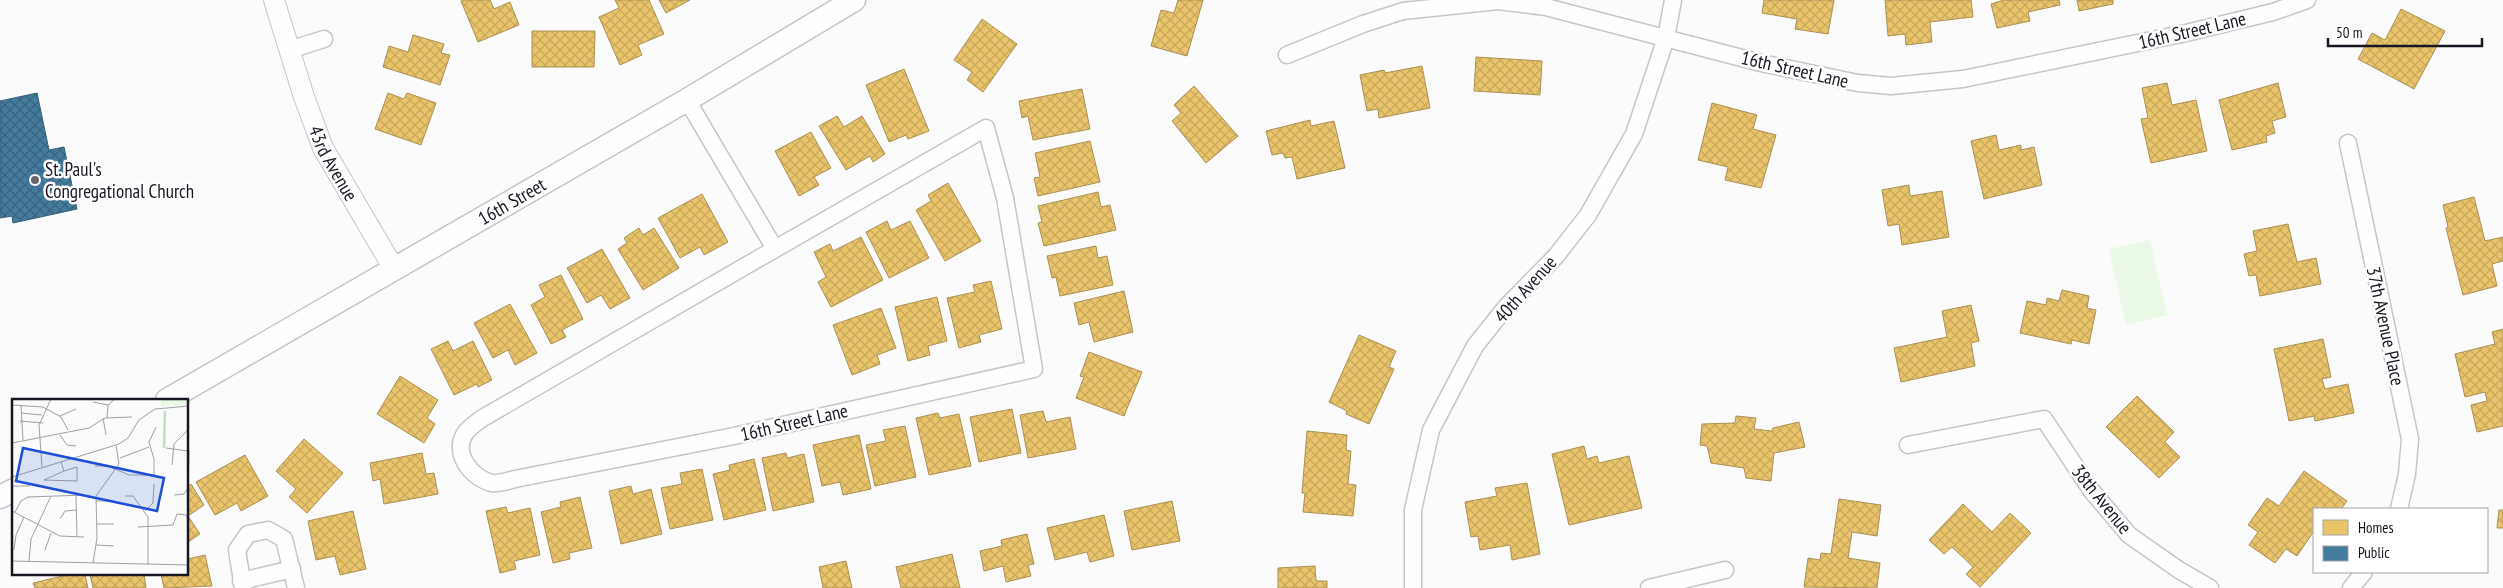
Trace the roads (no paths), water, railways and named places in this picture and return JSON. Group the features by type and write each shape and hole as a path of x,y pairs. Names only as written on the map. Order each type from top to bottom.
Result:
{"main road":[{"name":"16th Street","path":"169,399 687,100 854,0"},
{"path":"0,497 12,491"}],"street":[{"name":"43rd Avenue","path":"274,0 304,97 324,148 394,269"},
{"name":"40th Avenue","path":"1413,588 1413,510 1431,430 1475,346 1506,307 1556,256 1588,215 1634,134 1666,38 1674,0"},
{"name":"16th Street Lane","path":"1287,55 1363,24 1403,11 1498,1 1546,7 1761,62 1858,83 1891,86 1964,80 2196,31 2273,12 2308,0"},
{"path":"289,50 324,39"},
{"path":"687,100 775,249"},
{"name":"16th Street Lane","path":"986,128 1005,198 1034,369 734,436 515,480 494,483 480,478 470,470 462,457 461,446 466,433 481,419 775,249 986,128"},
{"name":"37th Avenue Place","path":"2348,143 2410,439 2407,474 2399,508"},
{"name":"38th Avenue","path":"1908,445 2044,419 2091,490 2129,535 2179,570 2210,588"},
{"path":"292,569 242,584 237,550 248,534 258,531 268,530 284,539 292,569 296,588"},
{"path":"1649,588 1725,570"},
{"path":"2351,588 2363,573"}],"place":[{"name":"St. Paul's Congregational Church","path":"35,180"}]}
